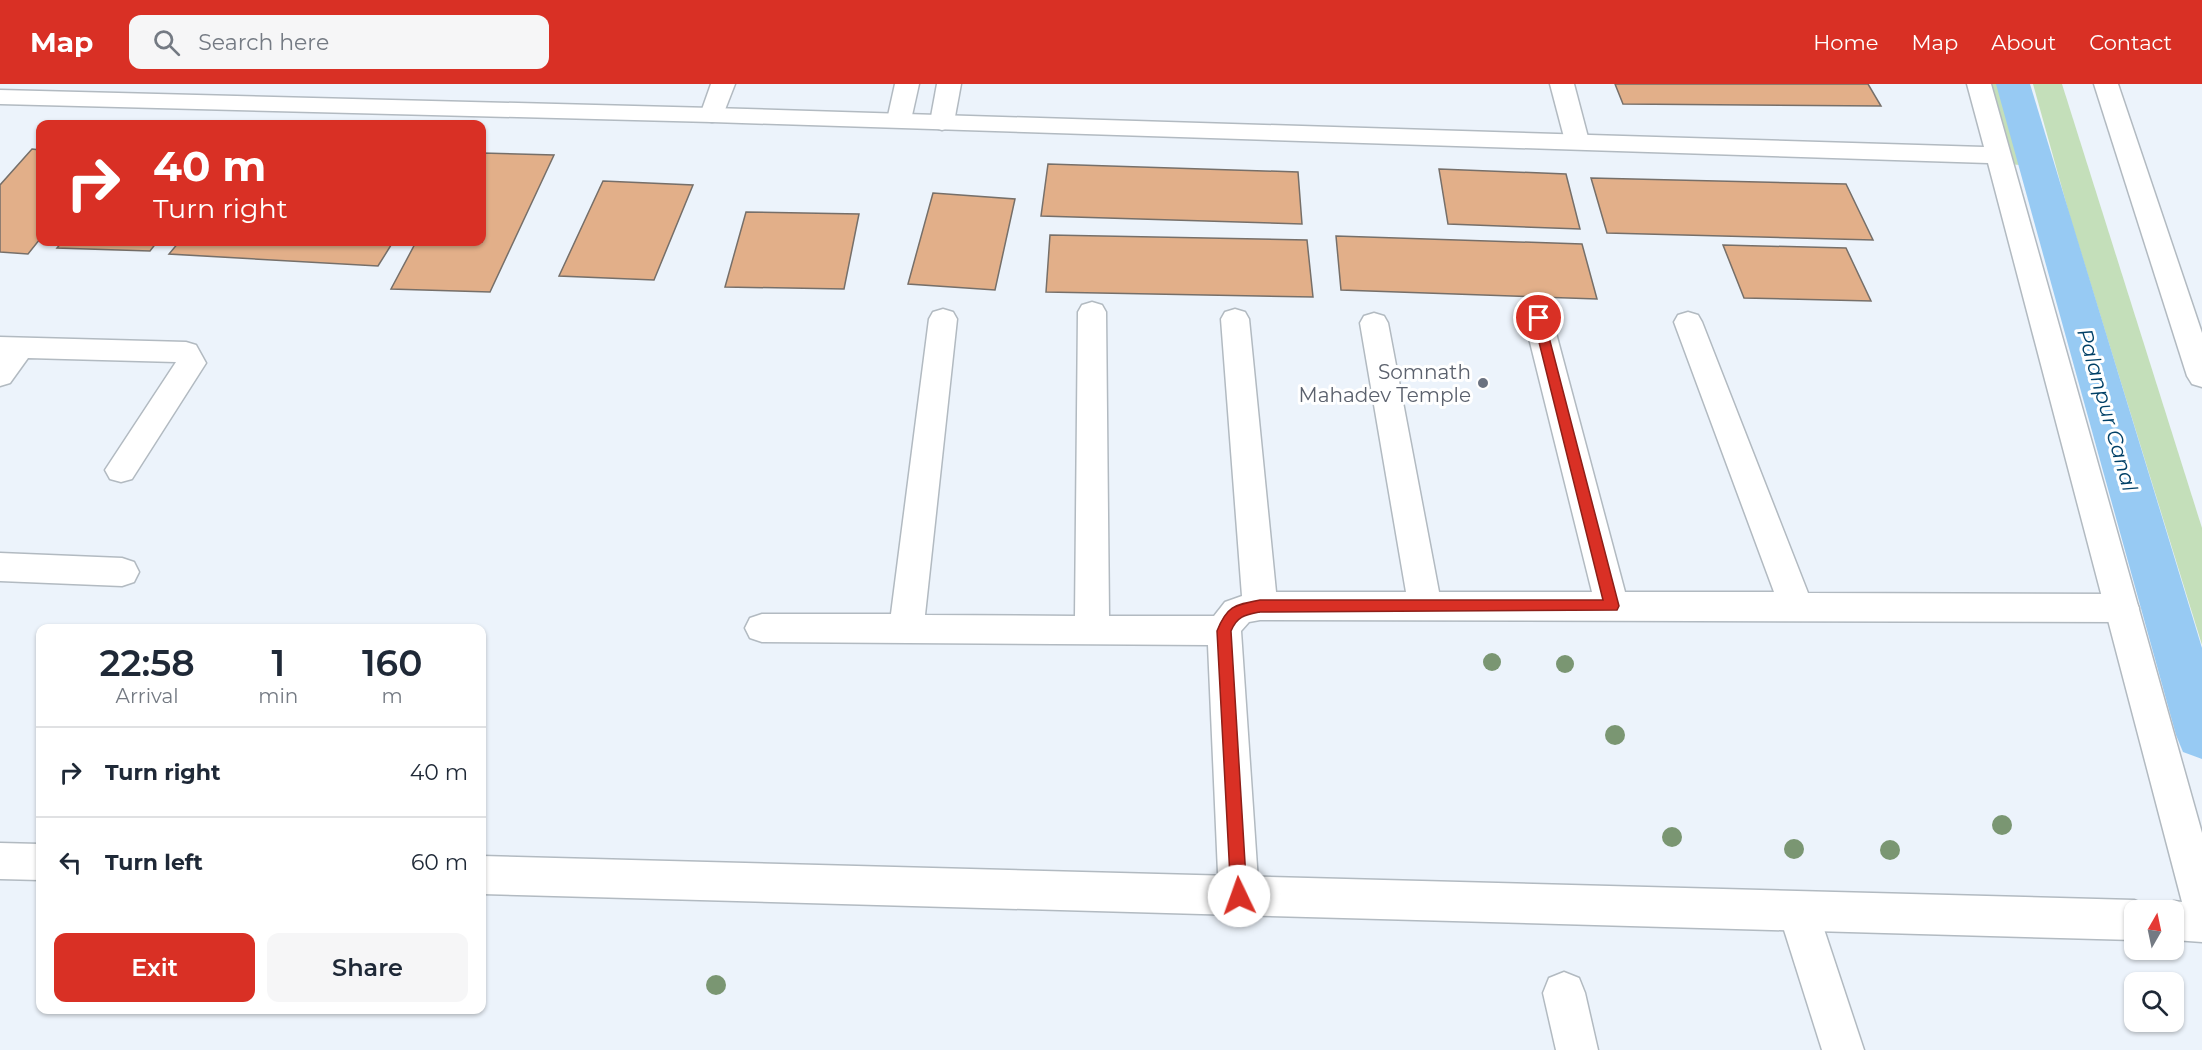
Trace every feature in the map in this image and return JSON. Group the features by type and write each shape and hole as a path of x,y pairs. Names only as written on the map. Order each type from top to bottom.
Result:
{"street":[{"path":"712,115 723,84"},
{"path":"899,120 907,84"},
{"path":"942,122 949,84"},
{"path":"1562,84 1577,141"},
{"path":"1979,84 2202,903"},
{"path":"2106,84 2202,376"},
{"path":"0,122 19,93 1998,155"},
{"path":"1092,312 1092,631"},
{"path":"1539,318 1612,606"},
{"path":"906,630 942,319"},
{"path":"1235,319 1260,606"},
{"path":"1688,321 1796,606"},
{"path":"1374,322 1425,606"},
{"path":"0,375 10,347 186,352 191,363 121,470"},
{"path":"0,567 122,572"},
{"path":"1239,896 1224,631 1229,617 1240,610 1260,606 2122,608"},
{"path":"762,628 1224,631"},
{"path":"0,861 36,862"},
{"path":"486,874 2124,920"},
{"path":"1798,911 1843,1050"},
{"path":"2184,921 2202,922"},
{"path":"1564,993 1576,1050"}],"green space":[{"path":"1987,84 1999,84 2020,165 2008,164"},
{"path":"2033,84 2062,84 2202,528 2202,645 2070,217"}],"building":[{"path":"1615,84 1868,84 1881,106 1623,104"},
{"path":"32,149 36,150 36,244 28,254 0,252 0,185"},
{"path":"486,153 554,155 490,292 391,289 414,246 486,246"},
{"path":"1048,164 1298,172 1302,224 1041,216"},
{"path":"1439,169 1566,174 1580,229 1448,224"},
{"path":"1591,178 1846,184 1873,240 1607,233"},
{"path":"603,181 693,185 654,280 559,276"},
{"path":"933,193 1015,199 995,290 908,284"},
{"path":"746,212 859,214 844,289 725,287"},
{"path":"1050,235 1307,240 1313,297 1046,292"},
{"path":"1336,236 1582,244 1597,299 1341,290"},
{"path":"1723,245 1846,248 1871,301 1744,298"},
{"path":"59,246 154,246 150,251 57,248"},
{"path":"176,246 390,246 378,266 169,254"}],"waterway":[{"name":"Palanpur Canal","path":"2013,84 2202,735"}],"place":[{"name":"Somnath Mahadev Temple","path":"1483,383"}],"route":[{"path":"1239,896 1224,631 1229,617 1240,610 1260,606 1612,606 1539,318"}]}
